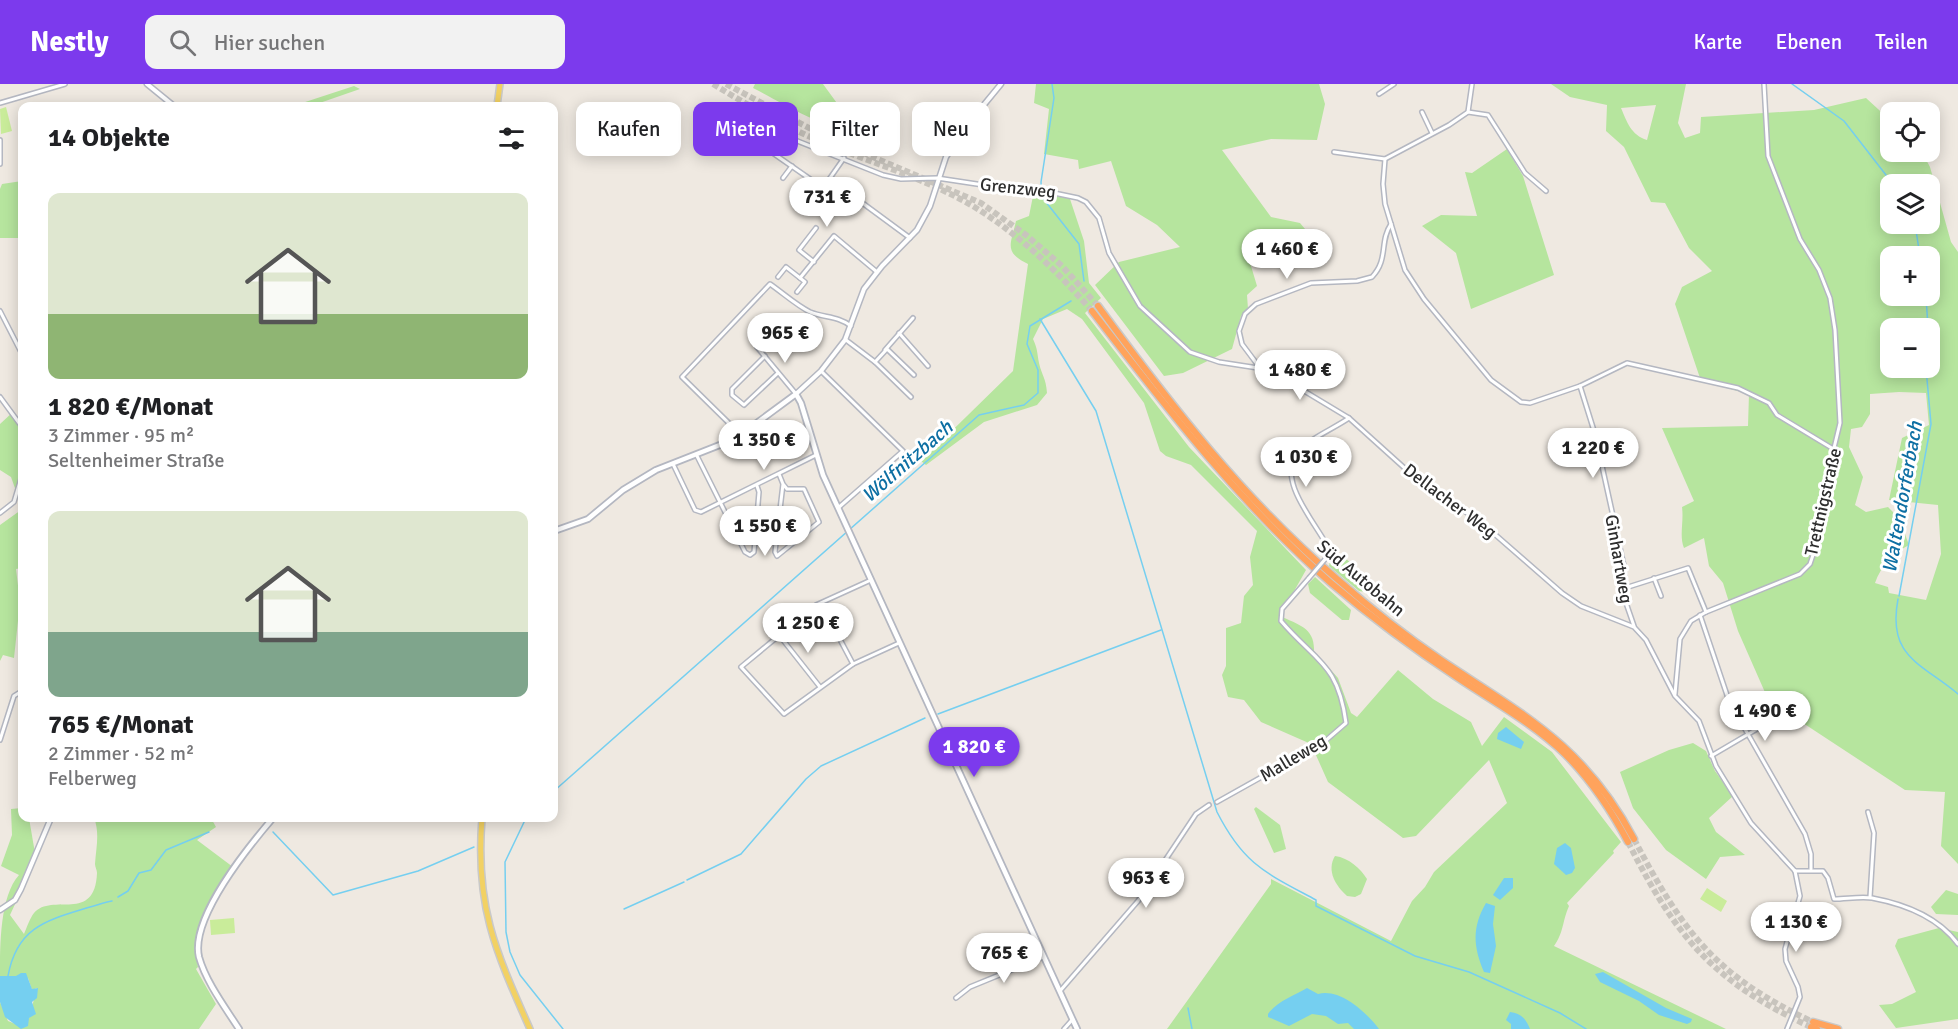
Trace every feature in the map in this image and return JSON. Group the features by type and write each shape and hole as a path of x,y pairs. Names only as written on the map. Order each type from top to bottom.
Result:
{"highway":[{"name":"Süd Autobahn","path":"1095,308 1197,446 1263,519 1362,609 1433,662 1534,729 1564,754 1596,790 1631,841"},
{"path":"1814,1026 1838,1029"}],"main road":[{"path":"498,102 500,84"},
{"path":"558,530 579,523 639,480 741,435 796,394 801,403 816,455 850,536 1077,1029"},
{"path":"239,1029 204,969 198,944 207,917 219,894 240,860 270,822"},
{"path":"482,822 480,864 487,919 496,950 530,1029"}],"street":[{"path":"0,103 65,84"},
{"path":"147,84 169,102"},
{"path":"757,347 796,394 821,372 852,327 864,289 910,238 930,206 937,178 953,145 1001,84"},
{"path":"1379,93 1394,84"},
{"path":"1468,112 1472,84"},
{"name":"Trettnigstraße","path":"1675,696 1680,639 1689,623 1706,612 1800,574 1810,564 1840,423 1833,312 1818,270 1800,239 1768,156 1764,84"},
{"path":"1422,112 1432,133"},
{"path":"1334,152 1385,159 1468,112 1488,115 1525,173 1546,191"},
{"path":"0,140 0,164"},
{"name":"Grenzweg","path":"798,141 884,175 901,179 937,178 990,186 1045,190 1078,198 1093,209 1101,223 1109,253 1140,306 1190,352 1219,362 1260,368"},
{"path":"778,156 823,188 843,158"},
{"path":"1385,159 1383,184 1391,224 1405,270 1424,299 1491,380 1521,402 1530,403 1580,386 1627,363 1738,388 1768,403 1777,415 1835,450"},
{"path":"783,178 792,166"},
{"path":"853,196 910,238"},
{"name":"Dellacher Weg","path":"1391,224 1387,231 1384,258 1372,277 1357,281 1311,283 1269,297 1245,314 1239,331 1242,344 1260,368 1286,380 1349,418 1410,473 1484,524 1562,593 1581,606 1634,627"},
{"path":"814,262 799,250 816,228"},
{"path":"801,278 834,236 877,272"},
{"path":"778,278 786,267 801,278 805,282 797,292"},
{"path":"741,435 682,377 770,284 807,310 825,318 839,318 852,327"},
{"path":"0,310 18,346"},
{"path":"875,362 913,318"},
{"path":"899,333 928,366"},
{"path":"845,340 875,362 911,397"},
{"path":"884,352 887,349 914,375"},
{"path":"765,356 732,389 732,395 744,405 778,373"},
{"path":"821,372 903,451 838,508"},
{"name":"Ginhartweg","path":"1580,386 1596,434 1618,538 1625,600 1634,627"},
{"path":"0,397 18,422"},
{"name":"Malleweg","path":"1217,802 1324,742 1346,723 1343,702 1334,675 1281,621 1282,609 1331,553 1299,498 1292,472 1299,452 1349,418"},
{"path":"673,464 697,512 722,504 816,455"},
{"path":"697,456 745,552 750,555 754,552 759,492 757,486"},
{"path":"779,474 787,489 804,489 819,522 777,556 775,552 783,484"},
{"path":"0,513 14,502 18,488"},
{"path":"1625,588 1683,568 1690,570 1706,612"},
{"path":"1654,578 1661,596"},
{"path":"871,580 816,605 741,667 784,714 853,664 899,643"},
{"path":"1700,615 1725,692 1747,735 1805,834 1811,854 1811,869"},
{"path":"1634,627 1646,640 1675,696 1699,721 1711,756 1751,824 1795,871 1800,898 1785,949 1786,961 1800,997 1787,1029"},
{"path":"835,630 853,664"},
{"path":"778,635 820,687"},
{"path":"0,740 14,696 18,694"},
{"path":"1711,756 1779,716"},
{"path":"1060,992 1138,901 1196,814 1209,805"},
{"path":"1868,812 1874,833 1870,897"},
{"path":"0,910 15,900 49,822"},
{"path":"1795,871 1811,869 1823,871 1828,878 1834,899 1870,897 1922,913 1940,925 1958,944"},
{"path":"956,998 970,987 1044,956"},
{"path":"1064,1029 1073,1019"}],"green space":[{"path":"755,84 823,84 836,102 810,102 810,118 798,112 798,102 779,102 753,88"},
{"path":"1036,84 1319,84 1325,104 1317,140 1271,139 1222,150 1271,217 1300,223 1315,241 1312,247 1308,247 1278,240 1259,258 1248,256 1257,286 1247,295 1248,309 1241,316 1232,349 1183,373 1164,376 1095,285 1119,262 1180,247 1157,225 1126,206 1111,161 1079,169 1078,160 1044,154 1049,109 1034,103"},
{"path":"1551,84 1686,84 1678,123 1685,138 1700,133 1701,117 1814,110 1866,98 1880,111 1880,162 1927,162 1930,167 1932,174 1880,174 1880,234 1940,234 1940,203 1951,242 1958,252 1958,864 1941,846 1945,792 1905,790 1806,725 1771,706 1738,631 1723,583 1709,566 1704,538 1684,548 1682,507 1694,501 1662,428 1748,426 1749,394 1701,381 1675,304 1682,287 1712,271 1689,248 1665,203 1651,202 1624,147 1606,131 1607,105 1570,97","holes":["1656,105 1647,140 1633,131 1621,108","1926,393 1929,425 1902,438 1889,500 1938,505 1941,554 1926,600 1889,593 1888,587 1875,583 1888,561 1909,545 1899,518 1888,507 1866,512 1855,505 1863,477 1849,447 1851,429 1862,427 1870,414 1870,394"]},
{"path":"354,86 360,89 323,102 305,102"},
{"path":"6,107 12,131 1,134 0,109"},
{"path":"1507,149 1523,176 1554,275 1471,309 1456,253 1422,226 1441,215 1477,216 1465,172 1472,173"},
{"path":"18,182 18,238 0,238 0,189 2,184"},
{"path":"1034,191 1070,199 1084,241 1089,283 1101,298 1085,313 1189,447 1306,570 1280,616 1309,632 1314,643 1314,651 1338,678 1351,713 1357,717 1398,670 1433,699 1471,722 1482,746 1504,717 1552,752 1621,842 1613,851 1614,853 1567,903 1569,906 1560,936 1554,946 1726,1029 1167,1029 1271,884 1271,879 1391,941 1412,901 1425,887 1434,872 1507,803 1489,760 1416,836 1403,838 1328,782 1311,744 1261,722 1244,700 1228,697 1222,675 1226,666 1226,628 1241,623 1244,596 1253,585 1250,557 1257,531 1191,465 1166,456 1160,451 1144,403 1082,319 1067,309 1043,319 1033,339 1047,393 1037,405 984,422 926,465 921,461 1013,371 1028,264 1015,255 1011,242 1016,221 1029,216"},
{"path":"13,412 18,420 18,485 16,491 11,477 0,470 0,424"},
{"path":"18,512 18,569 16,569 18,621 14,658 3,655 0,661 0,525"},
{"path":"1343,556 1369,580 1365,592 1359,591 1329,566 1331,557"},
{"path":"1315,577 1351,610 1349,620 1342,620 1310,593 1308,584"},
{"path":"1693,743 1706,751 1715,771 1733,796 1709,818 1716,832 1745,855 1720,857 1706,879 1666,850 1633,808 1620,772 1669,750"},
{"path":"1256,807 1280,825 1286,849 1274,853 1254,809"},
{"path":"18,808 18,822 30,822 36,859 10,915 24,934 34,913 42,907 81,903 89,898 97,873 95,822 213,822 216,827 197,840 233,867 211,902 200,926 198,967 196,969 216,1004 199,1029 0,1029 0,1002 8,1021 18,1025 29,1018 37,988 32,990 28,978 0,976 2,921 8,895 19,875 1,866 12,835 11,809"},
{"path":"1335,856 1354,864 1367,879 1361,894 1355,897 1347,896 1339,888 1332,873 1332,862"},
{"path":"1707,888 1727,901 1721,912 1700,899"},
{"path":"1946,890 1958,894 1958,915 1936,914 1931,907"},
{"path":"234,918 235,933 211,935 210,920"},
{"path":"1939,928 1958,932 1958,1019 1896,1028 1879,1005 1892,1004 1916,992 1895,946 1898,939"}],"water":[{"path":"1506,727 1524,742 1521,749 1497,739 1498,733"},
{"path":"1565,843 1571,848 1575,868 1572,873 1566,875 1554,864 1557,848"},
{"path":"1504,878 1513,878 1513,888 1500,900 1493,895"},
{"path":"1486,903 1495,906 1493,924 1496,946 1490,973 1484,972 1476,945 1478,920"},
{"path":"1603,972 1666,1008 1692,1019 1691,1022 1687,1024 1659,1015 1639,1001 1600,982 1595,974"},
{"path":"26,973 32,989 38,988 37,998 32,1002 36,1014 29,1018 28,1026 21,1029 5,1017 0,1002 0,976 16,976"},
{"path":"1307,988 1318,994 1326,993 1344,998 1360,1009 1379,1029 1354,1029 1348,1023 1338,1024 1326,1016 1312,1014 1289,1026 1268,1017 1276,1006"},
{"path":"1510,1012 1523,1017 1530,1029 1511,1029 1511,1024 1506,1020"}],"waterway":[{"name":"Wölfnitzbach","path":"1052,84 1054,98 1041,182 1042,197 1079,244 1084,281"},
{"name":"Waltendorferbach","path":"1792,84 1844,121 1885,174"},
{"name":"Waltendorferbach","path":"1917,234 1918,246"},
{"name":"Wölfnitzbach","path":"558,787 979,415 1024,405 1038,393 1038,370 1027,344 1030,326 1071,301"},
{"name":"Waltendorferbach","path":"1927,306 1927,318"},
{"path":"1040,319 1096,411 1217,812 1237,844 1258,866 1316,900 1316,906 1415,956 1469,972 1560,1013 1586,1029"},
{"name":"Waltendorferbach","path":"1899,596 1931,424 1927,378"},
{"name":"Waltendorferbach","path":"1898,599 1896,618 1902,646 1920,666 1958,694"},
{"path":"938,714 1161,630"},
{"path":"687,880 741,854 806,779 821,766 925,718"},
{"name":"Wölfnitzbach","path":"524,822 505,862 506,932 510,952 520,975 563,1029"},
{"path":"118,897 128,891 139,873 151,870 166,850 209,832"},
{"path":"273,832 333,895 418,871 474,847"},
{"path":"624,909 684,882"},
{"path":"8,976 12,959 19,946 37,928 61,916 112,901"},
{"path":"1188,1008 1192,1029"}],"tunnel":[{"path":"713,84 768,116 811,137 922,181 976,208 1038,255 1092,311"},
{"path":"726,84 826,137 981,203 1026,235 1062,266 1098,306"},
{"path":"1634,839 1669,900 1686,926 1705,948 1751,987 1779,1005 1813,1022"},
{"path":"1628,842 1663,905 1701,953 1723,974 1748,992 1811,1027"}]}
